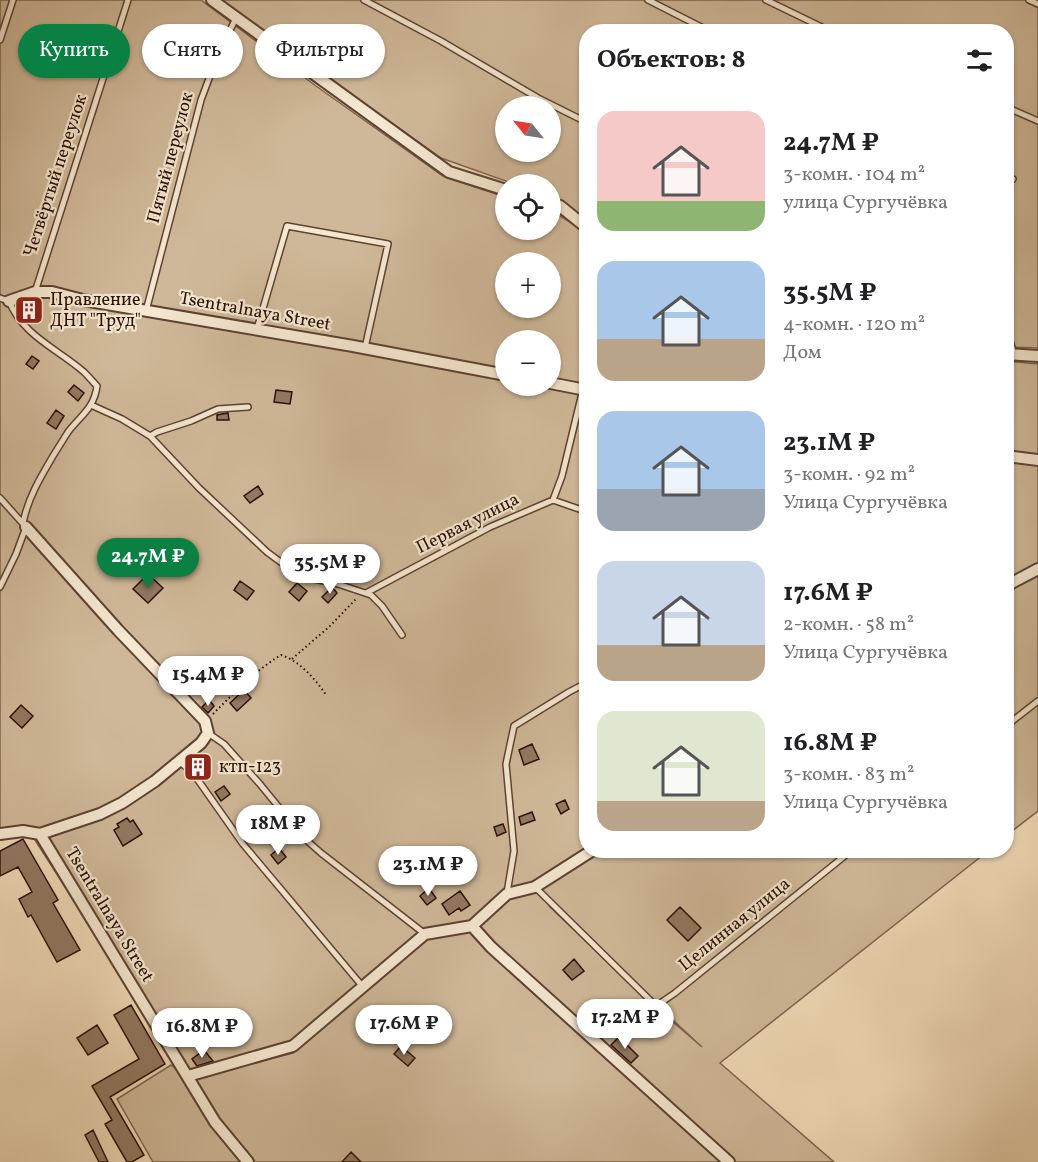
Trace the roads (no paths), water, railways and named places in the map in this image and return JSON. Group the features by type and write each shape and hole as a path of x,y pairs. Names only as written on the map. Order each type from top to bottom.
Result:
{"street":[{"path":"212,0 449,172 495,187"},
{"path":"561,207 579,221"},
{"name":"Tsentralnaya Street","path":"4,300 35,292 52,292 83,300 365,348 495,373"},
{"path":"1014,354 1038,356"},
{"path":"561,385 579,388"},
{"path":"1014,457 1038,460"},
{"path":"0,834 22,831 40,834 122,803 155,781 201,742 208,733 205,722 118,630 25,525"},
{"path":"1014,582 1038,569"},
{"name":"Tsentralnaya Street","path":"40,834 215,1122 248,1162"},
{"path":"188,1076 293,1046 425,934 472,926 507,894 535,887 580,858"},
{"path":"472,926 491,947 729,1162"}],"lane":[{"path":"0,40 13,0"},
{"name":"Четвёртый переулок","path":"35,292 128,0"},
{"path":"364,0 441,41 538,98 579,118"},
{"path":"648,0 695,24"},
{"path":"766,0 816,24"},
{"path":"1029,0 1038,4"},
{"name":"Пятый переулок","path":"146,311 201,100 217,57 236,18"},
{"path":"1014,110 1038,121"},
{"path":"257,329 287,226 388,244 365,348"},
{"path":"0,586 16,554 25,525 26,508 38,481 69,431 87,412 96,394 97,386 83,372 25,327 4,300"},
{"path":"91,405 122,419 150,436 199,488 267,552 290,569 314,579 335,583 371,595 382,606 402,635"},
{"path":"150,436 218,409 248,407"},
{"path":"579,412 562,476 553,500 579,509"},
{"path":"0,498 25,525"},
{"name":"Первая улица","path":"364,592 490,527 553,500"},
{"path":"507,894 514,851 506,764 514,726 579,687"},
{"path":"1014,720 1038,701"},
{"path":"208,733 224,744 304,838 425,934"},
{"path":"179,761 193,773 243,844 363,987"},
{"name":"Целинная улица","path":"535,887 656,1006 842,858"}],"place":[{"name":"Правление ДНТ \"Труд\"","path":"29,310"},
{"name":"ктп-123","path":"198,767"}]}
